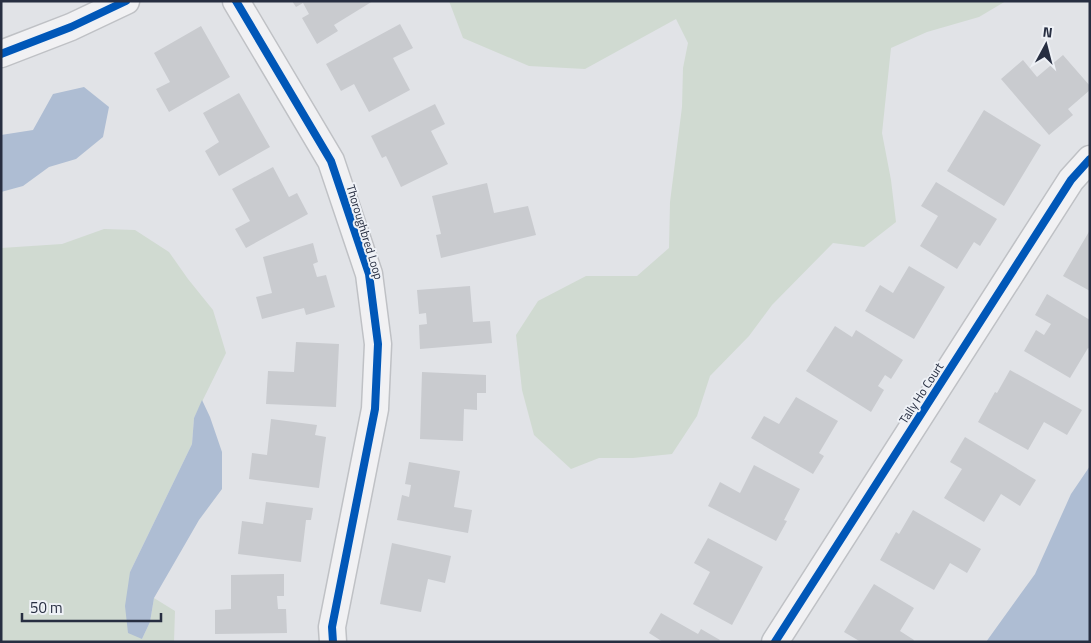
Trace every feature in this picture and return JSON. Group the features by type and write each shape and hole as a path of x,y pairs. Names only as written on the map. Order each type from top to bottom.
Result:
{"street":[{"path":"1,54 71,27 126,1"},
{"name":"Thoroughbred Loop","path":"236,1 331,161 369,274 378,344 375,409 332,627 333,642"},
{"name":"Tally Ho Court","path":"775,642 1071,180 1090,159"}],"shaded area":[{"path":"449,1 1006,1 979,17 927,32 891,48 882,133 891,180 896,222 864,247 833,243 772,305 749,336 710,376 697,416 672,454 633,458 599,458 571,469 534,435 522,390 516,335 538,301 586,276 637,276 669,248 670,202 682,107 683,68 688,43 676,19 585,69 529,66 463,38"},
{"path":"104,229 135,230 169,252 213,310 226,353 194,418 192,444 130,572 142,639 150,622 154,598 175,611 174,642 1,642 1,248 62,244"}],"water":[{"path":"84,87 109,107 103,137 76,159 49,167 23,186 1,192 1,135 33,130 53,94"},
{"path":"202,400 222,452 222,489 199,520 154,598 150,622 142,639 128,633 125,606 130,572 192,444 194,418"},
{"path":"1090,466 1090,642 986,642 1035,574 1071,494"}],"building":[{"path":"292,1 373,1 334,25 338,31 317,44 302,18 309,14 303,3 296,7"},
{"path":"400,24 413,48 393,58 410,90 369,112 354,84 341,91 326,64"},
{"path":"201,26 230,77 169,112 156,89 170,82 154,53"},
{"path":"1063,55 1090,86 1090,90 1068,109 1073,115 1049,135 1001,79 1023,60 1037,77"},
{"path":"239,93 270,147 219,176 205,151 219,142 203,113"},
{"path":"435,104 445,124 431,131 448,164 401,187 386,156 382,158 371,136"},
{"path":"984,110 1041,145 1004,206 947,171"},
{"path":"273,167 289,197 297,193 308,214 246,248 235,229 250,221 232,189"},
{"path":"936,182 997,219 980,246 974,242 957,269 920,246 938,216 921,206"},
{"path":"487,183 494,213 528,206 536,235 441,258 436,235 441,234 432,196"},
{"path":"1090,230 1090,291 1063,276"},
{"path":"313,243 318,262 313,264 317,277 326,275 335,307 306,315 304,308 262,319 256,297 272,293 263,257"},
{"path":"909,266 945,287 914,339 865,311 880,285 893,293"},
{"path":"470,286 473,322 490,321 492,343 420,349 419,325 427,324 426,313 419,314 417,290"},
{"path":"1047,294 1090,320 1090,349 1088,348 1070,378 1024,351 1036,330 1044,335 1051,324 1035,315"},
{"path":"835,326 852,337 856,330 903,360 891,379 885,375 878,386 884,390 871,412 806,371"},
{"path":"296,342 339,344 336,407 266,404 268,371 294,372"},
{"path":"1010,370 1082,410 1067,435 1044,422 1028,450 978,422"},
{"path":"422,372 486,375 486,393 477,393 477,410 464,409 463,441 420,439"},
{"path":"796,397 838,421 819,453 824,456 813,474 751,438 764,416 779,424"},
{"path":"271,419 317,425 315,435 326,437 319,488 249,479 252,453 267,455"},
{"path":"965,437 1036,480 1020,506 1001,494 984,522 944,498 962,469 950,462"},
{"path":"409,462 460,471 454,507 472,510 468,533 397,520 402,495 409,497 411,485 405,484"},
{"path":"754,465 800,489 784,520 787,521 776,541 708,506 720,482 740,493"},
{"path":"266,502 313,508 311,520 306,520 301,562 238,554 242,521 263,524"},
{"path":"913,510 981,549 967,573 950,563 934,590 880,560 896,532 899,534"},
{"path":"708,538 763,567 732,625 693,604 710,572 694,563"},
{"path":"392,543 451,556 445,583 428,579 421,612 380,604"},
{"path":"284,574 284,596 277,596 278,609 286,609 287,633 215,634 215,610 231,609 231,575"},
{"path":"874,584 914,608 900,631 914,640 913,642 861,642 844,632"},
{"path":"661,613 698,634 701,629 720,640 719,642 663,642 649,633"}],"cycle path":[{"path":"1,54 71,27 126,1"},
{"path":"236,1 331,161 369,274 378,344 375,409 332,627 333,642"},
{"path":"775,642 1071,180 1090,159"}]}
